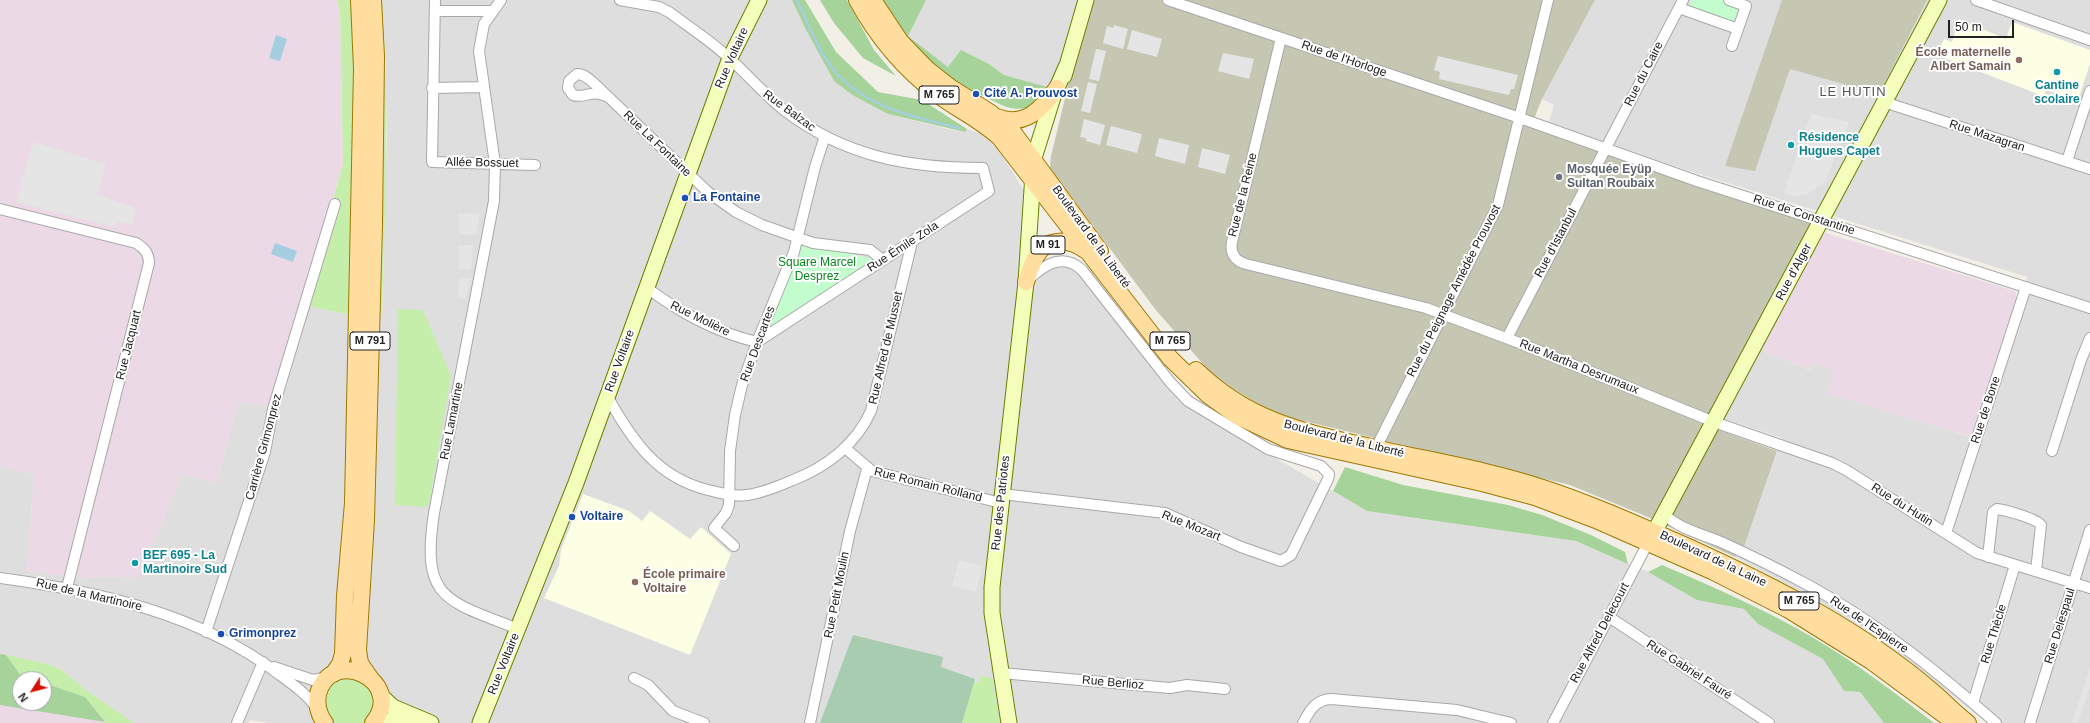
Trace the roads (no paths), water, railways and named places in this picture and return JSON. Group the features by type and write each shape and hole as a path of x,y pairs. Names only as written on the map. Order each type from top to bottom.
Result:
{"main road":[{"name":"M 791","path":"332,675 340,664 343,654 345,596 353,503 362,69 359,0"},
{"name":"M 791","path":"371,679 360,662 358,650 366,520 374,225 376,56 373,0"},
{"name":"M 765","path":"857,0 878,34 908,70 938,94 994,132 1036,169"},
{"name":"M 765","path":"873,0 900,41 927,69 950,87 996,117 1013,132 1036,169 1042,192"},
{"name":"M 91","path":"996,117 1013,121 1027,118 1043,106 1057,88"},
{"name":"Boulevard de la Liberté","path":"1036,169 1160,328 1187,360 1210,383 1240,404 1277,423 1373,454"},
{"name":"Boulevard de la Liberté","path":"1042,192 1179,369 1222,406 1252,425 1288,440 1373,454 1488,478"},
{"name":"M 91","path":"1026,282 1037,255 1043,248 1053,242 1062,241 1072,243 1088,252"},
{"name":"Boulevard de la Laine","path":"1488,478 1596,520 1651,538 1750,576 1805,605 1867,643 1925,693"},
{"path":"323,719 318,696 323,683 332,675 351,670 364,674 371,679 380,695 379,713 373,723"},
{"path":"1925,693 1955,723"},
{"path":"1925,693 1968,723"}],"street":[{"name":"Allée Bossuet","path":"435,0 432,88 432,162 535,165"},
{"name":"Rue Balzac","path":"620,0 665,9 730,58 772,101 796,119 825,136 858,150 908,164 938,168 983,168"},
{"name":"Rue Voltaire","path":"480,723 565,512 730,58 759,0"},
{"name":"Rue des Patriotes","path":"1036,169 1045,154 1066,67 1086,0"},
{"name":"Rue de l'Horloge","path":"1168,0 1520,118"},
{"name":"Rue du Peignage Amédée Prouvost","path":"1373,454 1498,205 1548,0"},
{"path":"1728,0 1747,3 1732,46"},
{"name":"Rue d'Alger","path":"1651,538 1939,0"},
{"path":"1976,0 2090,40"},
{"path":"435,11 497,4"},
{"path":"495,164 480,58 480,44 484,24 497,4"},
{"path":"1681,4 1738,29"},
{"name":"Rue du Caire","path":"1606,148 1681,4"},
{"name":"Rue de la Reine","path":"1281,38 1232,242 1232,251 1234,256 1238,261 1246,264 1420,306 1443,314"},
{"name":"Rue des Patriotes","path":"1009,723 992,613 991,596 1026,282 1036,169 1057,88 1066,67"},
{"path":"432,88 484,87"},
{"path":"2067,161 2090,91"},
{"name":"Rue La Fontaine","path":"606,96 688,174 713,196 736,212 762,225 812,244 870,250 883,260"},
{"name":"Rue Mazagran","path":"1884,102 2090,169"},
{"name":"Rue de Constantine","path":"1520,118 1698,181 2090,308"},
{"name":"Rue Descartes","path":"734,546 714,528 728,509 730,495 729,463 735,416 742,385 757,342 796,253 798,238 815,167 825,136"},
{"name":"Rue d'Istanbul","path":"1507,338 1606,148"},
{"name":"Rue Lamartine","path":"495,164 494,201 434,513 430,558 434,578 449,598 462,606 518,629"},
{"name":"Rue Émile Zola","path":"757,342 989,191 983,168"},
{"name":"Rue des Patriotes","path":"1026,282 1036,240 1042,192"},
{"name":"Carrière Grimonprez","path":"206,632 266,452 273,409 335,204"},
{"name":"Rue Jacquart","path":"0,208 136,243 147,251 149,257 149,263 67,588"},
{"name":"Rue Alfred de Musset","path":"846,448 862,428 871,411 912,242"},
{"name":"Boulevard de la Liberté","path":"1088,252 1088,278"},
{"name":"Boulevard de la Liberté","path":"1026,282 1043,267 1060,261 1074,264 1088,278 1170,382 1188,401 1268,449 1321,466 1329,474 1328,479"},
{"name":"Rue de Bone","path":"1946,533 2026,287"},
{"name":"Rue Molière","path":"647,288 676,309 706,325 723,333 757,342"},
{"name":"Rue Martha Desrumaux","path":"1443,314 1507,338 1714,422"},
{"path":"2052,451 2081,360 2090,338"},
{"path":"607,396 631,437 654,461 672,475 689,484 730,495 754,494 804,476 825,464 846,448"},
{"name":"Rue du Hutin","path":"1714,422 1841,467 1974,551 1988,557 2090,588"},
{"name":"Rue Romain Rolland","path":"846,448 867,469 878,473 1002,498"},
{"name":"Rue Petit Moulin","path":"810,723 850,531 867,469"},
{"name":"Rue Mozart","path":"1002,498 1165,514 1183,520 1241,547 1281,561 1291,555 1328,479"},
{"path":"1988,557 1993,512 1997,509 2012,511 2027,519 2038,521 2041,525 2036,571"},
{"name":"Rue de l'Espierre","path":"1664,514 1672,522 1722,542 1833,600 1905,648 1996,723"},
{"name":"Rue Delespaul","path":"2030,723 2090,530"},
{"name":"Rue Alfred Delecourt","path":"1553,723 1651,538"},
{"name":"Rue Thècle","path":"1973,703 2015,565"},
{"name":"Rue de la Martinoire","path":"0,578 67,588 126,602 178,619 263,662 313,680 332,675"},
{"name":"Rue Gabriel Fauré","path":"1609,617 1769,723"},
{"name":"Rue de la Martinoire","path":"263,662 306,696 323,719"},
{"path":"237,723 263,662"},
{"name":"Rue Berlioz","path":"1001,673 1170,688 1187,685 1224,689"},
{"path":"634,678 648,685 673,711 704,723"},
{"name":"Boulevard de la Laine","path":"1925,693 1949,723"},
{"name":"Boulevard de la Laine","path":"1925,693 1973,723"},
{"path":"380,695 393,707 431,723"},
{"path":"1303,723 1313,705 1321,700 1331,699 1456,710 1511,723"},
{"path":"377,723 392,720 408,723"}],"water":[{"path":"276,35 287,39 280,61 269,58"},
{"path":"275,243 297,251 293,262 271,254"}],"waterway":[{"path":"797,0 815,39 826,58 838,75 850,86 864,96 894,110 910,116 959,128"}],"place":[{"name":"École maternelle Albert Samain","path":"2019,60"},
{"name":"Cantine scolaire","path":"2057,72"},
{"name":"Cité A. Prouvost","path":"976,94"},
{"name":"Résidence Hugues Capet","path":"1791,145"},
{"name":"Mosquée Eyüp Sultan Roubaix","path":"1559,177"},
{"name":"La Fontaine","path":"685,198"},
{"name":"Voltaire","path":"572,517"},
{"name":"BEF 695 - La Martinoire Sud","path":"135,563"},
{"name":"École primaire Voltaire","path":"635,582"},
{"name":"Grimonprez","path":"221,634"}],"district":[{"name":"LE HUTIN","path":"1853,92"}],"park label":[{"name":"Square Marcel Desprez","path":"817,270"}]}
